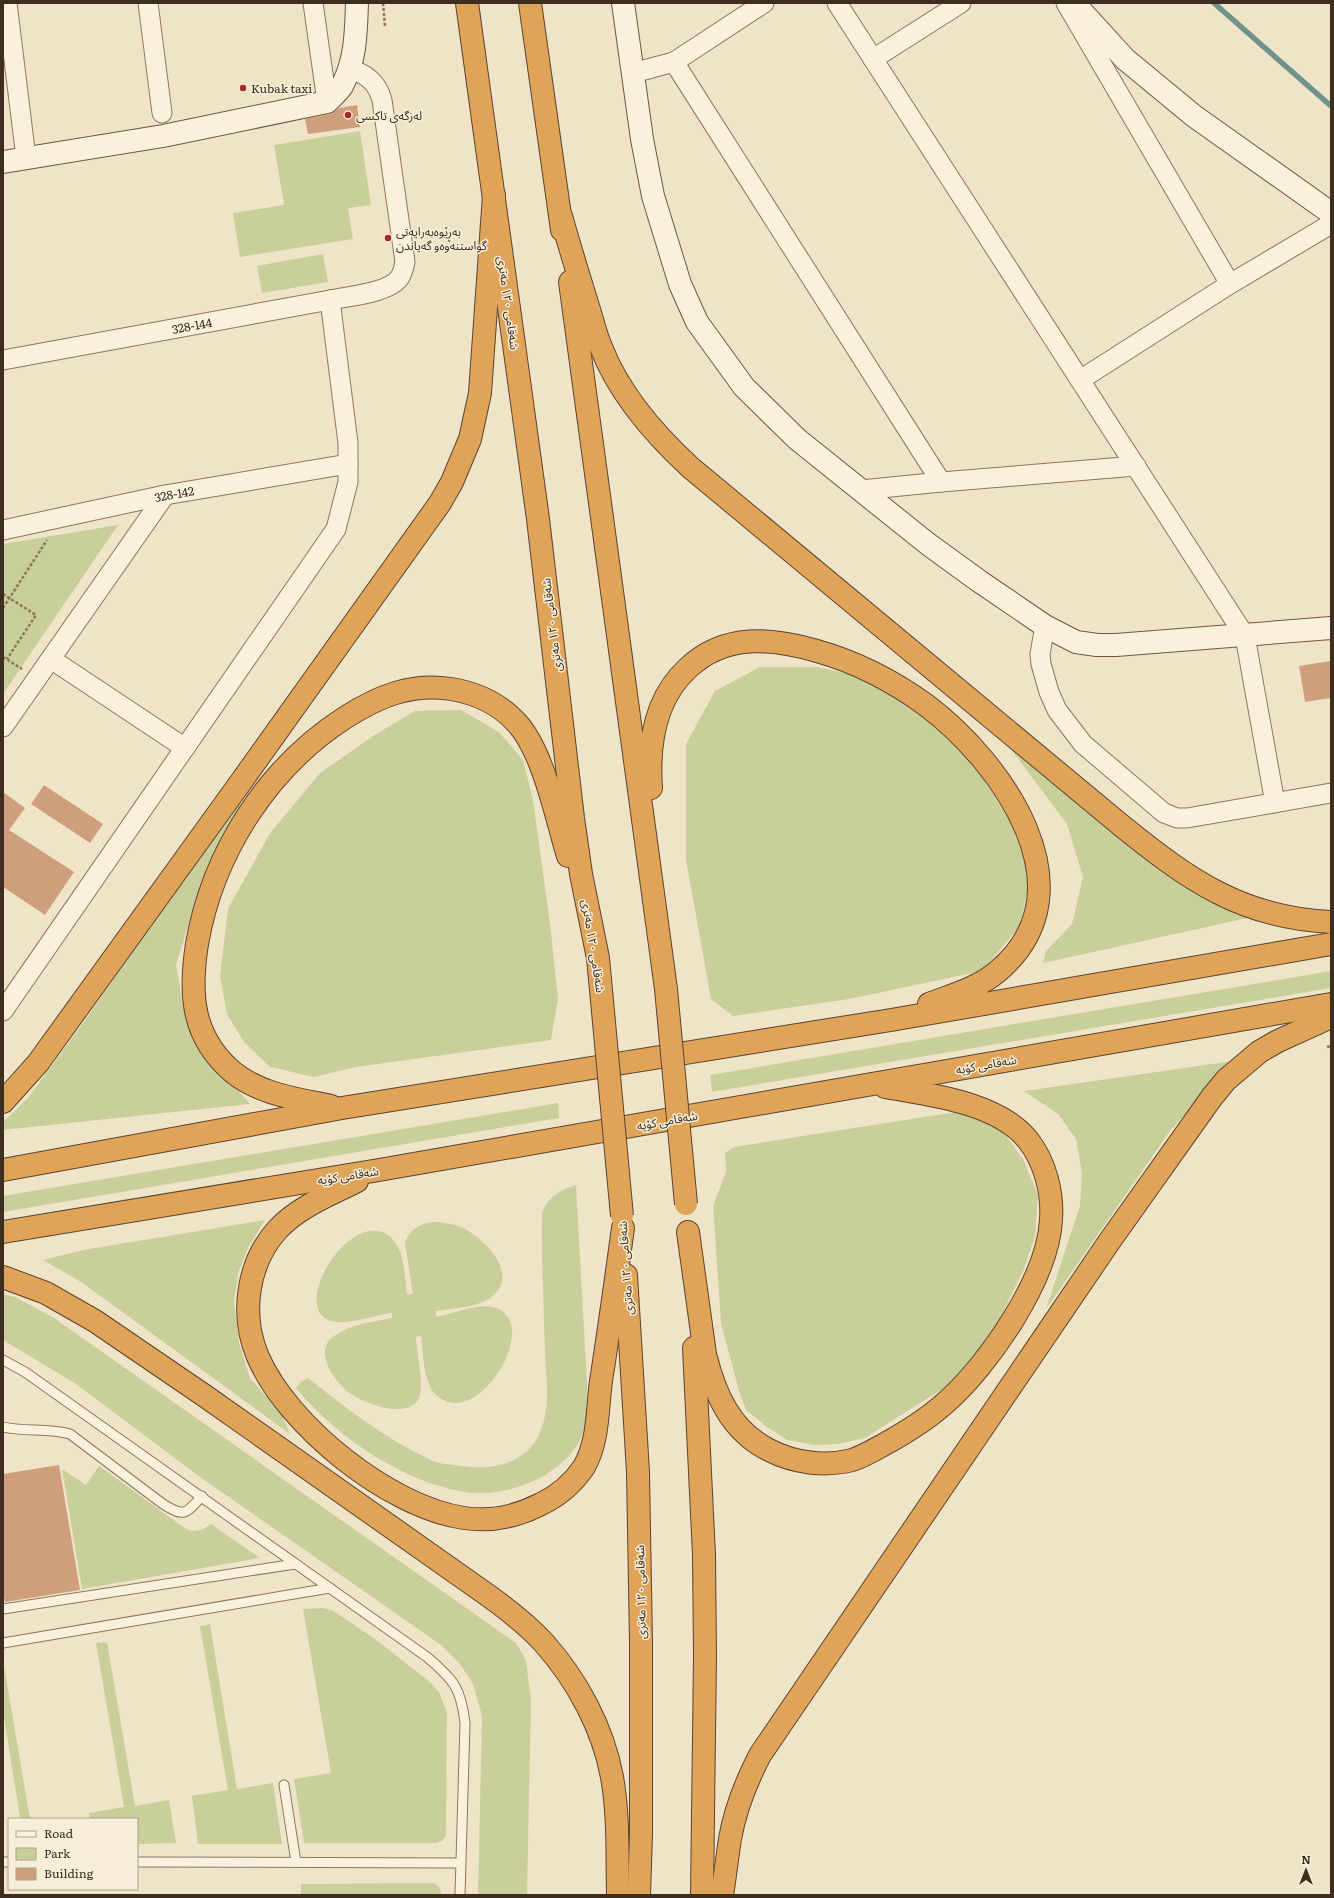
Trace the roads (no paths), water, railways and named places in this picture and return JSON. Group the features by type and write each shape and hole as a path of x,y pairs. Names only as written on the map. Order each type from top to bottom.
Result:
{"highway":[{"name":"شەقامی ١٢٠ مەتری","path":"467,3 538,519 573,818 581,874 598,958 623,1222 638,1480 641,1642 641,1834 638,1895"},
{"path":"530,3 662,949 686,1204 704,1555 705,1672 702,1895"},
{"path":"3,1102 38,1063 440,503 452,482 470,439 480,393 494,195"},
{"path":"560,216 601,347 614,374 648,425 691,468 1122,826 1173,865 1217,893 1254,908 1293,919 1331,922"},
{"path":"662,949 650,761 655,726 666,696 682,673 693,663 717,648 731,644 752,641 774,641 828,654 854,664 903,690 926,705 968,742 995,773 1014,803 1026,828 1038,868 1038,901 1034,917 1025,938 1008,961 982,982 891,1020"},
{"path":"342,1108 271,1093 252,1084 235,1073 207,1042 200,1025 192,990 193,972 200,931 212,884 233,840 245,820 275,779 292,760 333,725 370,702 403,690 420,687 438,687 482,697 505,711 515,720 531,742 543,774 598,958"},
{"path":"3,1170 342,1108 891,1020 1331,944"},
{"name":"شەقامی کۆیە","path":"3,1232 379,1170 1331,1004"},
{"path":"722,1895 730,1838 736,1813 747,1779 760,1755 1109,1242 1199,1114 1226,1080 1260,1052 1286,1037 1331,1017"},
{"path":"688,1232 705,1354 715,1388 731,1419 744,1434 759,1445 789,1458 814,1463 834,1463 853,1459 901,1435 945,1404 988,1357 1006,1331 1036,1274 1049,1238 1051,1221 1049,1186 1044,1170 1027,1139 999,1118 983,1110 950,1099 870,1084"},
{"path":"379,1170 308,1205 292,1216 277,1230 260,1257 251,1282 248,1301 248,1321 258,1358 290,1406 314,1434 342,1458 372,1480 404,1498 434,1512 450,1516 482,1520 513,1516 530,1510 560,1493 573,1481 583,1467 591,1452 596,1435 623,1222"},
{"path":"3,1277 46,1293 70,1306 145,1354 479,1589 505,1608 544,1643 587,1706 599,1730 607,1755 612,1778 617,1817 618,1895"}],"street":[{"path":"6,3 26,158"},
{"path":"148,3 162,113"},
{"path":"313,3 327,102"},
{"path":"3,162 163,136 327,102 341,87 348,69 356,39 357,3"},
{"path":"623,3 642,139 653,196 680,284 697,322 744,388 797,439 928,544 1045,626 1076,642 1097,645 1245,636 1331,628"},
{"path":"633,73 674,62 764,3"},
{"path":"838,3 1245,636 1275,803"},
{"path":"873,59 961,3"},
{"path":"1066,3 1230,284"},
{"path":"1074,3 1125,59 1194,116 1331,214"},
{"path":"674,62 941,482"},
{"name":"328-144","path":"3,360 330,300 388,287 400,277 405,262 382,100 376,85 370,79 364,74 348,69"},
{"path":"1080,380 1230,284 1331,224"},
{"path":"3,1011 336,529 348,482 348,444 330,300"},
{"name":"328-142","path":"3,530 165,495 348,464"},
{"path":"861,490 1136,466"},
{"path":"3,727 165,495"},
{"path":"1045,626 1041,647 1041,664 1049,692 1057,710 1083,744 1157,808 1169,816 1187,818 1331,793"},
{"path":"51,658 185,748"}],"lane":[{"path":"3,1360 25,1372 202,1496 427,1657 442,1669 456,1685 462,1700 465,1723 460,1895"},
{"path":"3,1427 18,1430 51,1431 70,1434 163,1504 178,1513 183,1513 193,1506 202,1496"},
{"path":"3,1609 295,1564"},
{"path":"3,1643 330,1588"},
{"path":"284,1785 296,1862"},
{"path":"138,1862 460,1863"}],"waterway":[{"path":"1214,3 1331,106"}],"place":[{"name":"Kubak taxi","path":"243,88"},
{"name":"لەزگەی تاکسی","path":"348,115"},
{"name":"بەڕێوەبەرایەتی گواستنەوەو گەیاندن","path":"388,238"}]}
